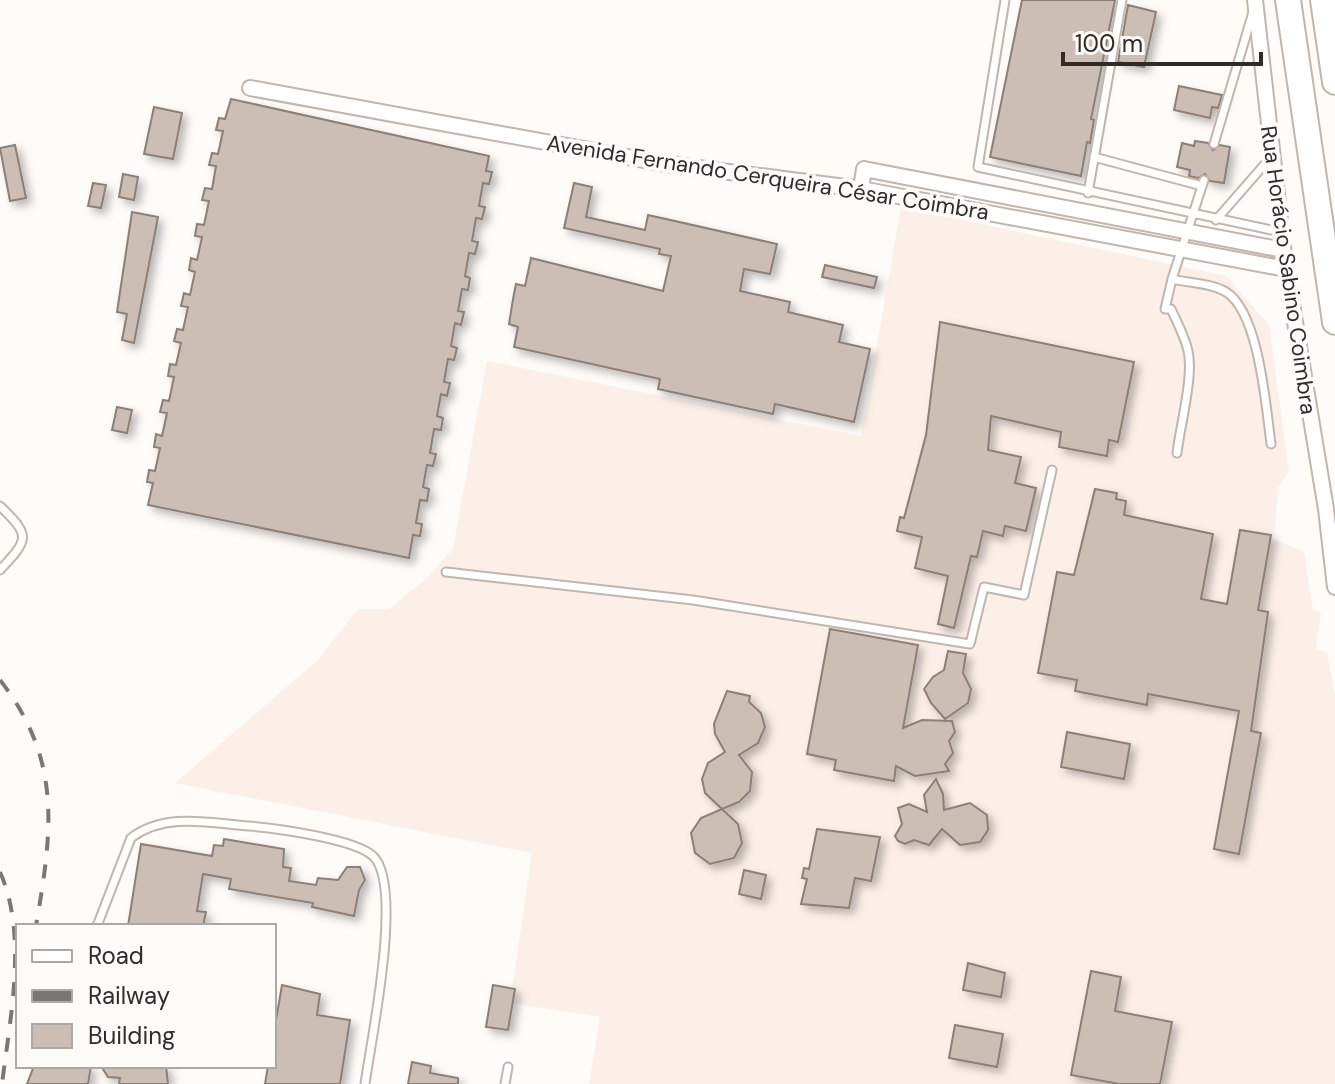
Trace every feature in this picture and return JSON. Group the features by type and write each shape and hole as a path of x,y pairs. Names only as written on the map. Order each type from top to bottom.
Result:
{"highway":[{"path":"1288,0 1335,322"},
{"path":"1323,0 1335,82"}],"street":[{"name":"Rua Horácio Sabino Coimbra","path":"1252,0 1283,250 1326,509 1335,587"},
{"name":"Avenida Fernando Cerqueira César Coimbra","path":"250,88 660,163 861,189 1286,269"},
{"path":"861,189 864,169 1283,250"}],"lane":[{"path":"1005,0 978,167 1281,232"},
{"path":"1088,193 1122,0"},
{"path":"1214,144 1252,0"},
{"path":"1094,157 1203,183 1180,248 1165,309 1171,309 1188,351 1189,366 1177,453"},
{"path":"1216,220 1271,157"},
{"path":"1172,279 1223,289 1238,303 1255,345 1271,444"},
{"path":"446,572 693,600 970,644 984,587 1024,595 1052,470"},
{"path":"0,506 23,528 24,537 22,546 0,570"},
{"path":"98,924 131,838 164,821 284,829 367,850 386,874 389,909 365,1084"},
{"path":"505,1084 508,1067"}],"shaded area":[{"path":"901,207 1226,276 1269,325 1289,472 1278,488 1274,539 1304,552 1313,610 1321,613 1316,649 1327,652 1335,695 1335,1084 589,1084 600,1017 510,1003 532,853 175,783 318,660 358,609 389,609 427,578 453,549 487,361 861,436"}],"building":[{"path":"1022,0 1115,0 1091,119 1094,120 1090,143 1087,142 1081,176 990,157"},
{"path":"1128,5 1156,12 1144,67 1118,62"},
{"path":"1179,86 1222,95 1218,108 1212,107 1210,118 1174,110"},
{"path":"231,99 489,156 486,171 492,172 489,184 483,183 479,206 485,207 482,219 476,218 472,241 478,242 475,254 469,253 465,276 470,278 468,290 462,289 458,311 464,312 461,325 455,323 451,346 457,348 454,360 448,359 444,382 450,383 447,396 441,394 437,416 443,418 441,430 434,429 430,453 436,454 433,466 427,465 423,487 429,489 427,501 420,500 416,523 422,524 420,536 413,535 409,558 148,505 153,483 147,482 149,470 155,471 160,448 154,447 156,434 162,436 167,413 160,412 163,400 169,401 174,377 168,376 170,364 176,365 181,343 174,341 177,329 183,330 188,307 181,306 184,293 190,295 195,272 189,270 191,258 197,260 202,237 195,236 197,224 204,225 209,201 202,200 205,188 212,189 216,166 209,165 212,153 218,154 223,131 216,130 219,118 225,119"},
{"path":"154,107 182,113 173,159 144,154"},
{"path":"1195,141 1208,143 1213,150 1220,145 1230,147 1224,183 1210,181 1205,174 1198,178 1189,176 1190,170 1177,167 1182,143 1194,146"},
{"path":"15,145 26,198 10,201 0,148"},
{"path":"123,174 138,177 134,200 119,197"},
{"path":"93,183 106,185 101,208 88,206"},
{"path":"574,183 592,187 586,217 645,230 648,215 777,244 770,274 744,269 740,291 790,302 788,312 843,325 839,342 870,349 854,422 775,404 773,414 658,389 660,379 514,347 518,327 509,324 513,299 516,284 525,286 531,258 663,291 671,256 659,254 660,249 564,228"},
{"path":"132,212 158,217 134,343 122,340 127,314 117,312"},
{"path":"825,265 877,277 874,288 822,277"},
{"path":"940,322 1134,362 1118,442 1109,440 1107,456 1059,447 1061,432 991,416 988,450 1021,457 1015,483 1036,488 1026,531 1005,526 1003,536 983,531 977,557 971,556 954,628 938,624 948,576 915,568 922,537 897,531 900,517 904,518 926,435"},
{"path":"117,407 132,410 127,433 112,430"},
{"path":"1095,489 1117,493 1116,499 1126,501 1124,515 1213,534 1201,599 1227,604 1240,530 1271,535 1258,610 1268,612 1251,731 1261,733 1239,854 1214,849 1239,711 1148,694 1147,705 1075,691 1077,680 1038,673 1057,572 1074,575"},
{"path":"830,629 918,645 903,728 922,720 952,721 955,732 949,741 953,753 945,764 949,771 915,776 896,766 894,781 834,770 836,760 807,754"},
{"path":"948,651 966,654 963,673 971,689 968,703 945,719 924,689 933,677 944,670"},
{"path":"727,691 750,696 749,702 761,713 765,727 758,743 739,755 752,772 750,791 739,802 722,809 705,793 702,779 708,763 725,752 715,734 714,724"},
{"path":"1067,732 1130,744 1124,779 1061,767"},
{"path":"936,779 943,794 944,810 970,803 987,815 988,830 980,842 960,845 942,829 929,845 914,840 905,844 898,841 895,836 902,824 898,808 909,804 927,812 924,795"},
{"path":"722,809 738,824 742,843 734,858 710,864 695,853 691,833 701,818"},
{"path":"817,829 880,837 871,881 855,878 849,908 801,904 807,879 802,878 804,868 809,869"},
{"path":"224,839 284,849 283,867 291,868 289,881 316,885 318,878 338,880 347,867 360,867 365,880 359,890 354,916 312,907 313,903 229,889 231,879 203,874 197,911 206,912 203,924 128,924 141,844 212,856 214,845 223,846"},
{"path":"744,870 766,875 761,899 739,894"},
{"path":"968,963 1005,973 1001,997 963,990"},
{"path":"1091,971 1121,977 1115,1011 1172,1022 1160,1084 1119,1084 1071,1075"},
{"path":"282,985 320,994 317,1015 350,1020 340,1084 265,1084 268,1068 276,1068 276,1020"},
{"path":"493,985 515,989 508,1030 486,1027"},
{"path":"955,1025 1003,1034 997,1067 949,1058"},
{"path":"412,1062 431,1066 430,1073 458,1078 458,1084 408,1084"},
{"path":"33,1068 91,1068 88,1084 27,1084"},
{"path":"102,1068 166,1068 168,1084 119,1084 120,1078 108,1077"}],"railway":[{"path":"0,680 34,739 48,798 46,859 36,924"},
{"path":"0,872 8,896 15,949 2,1084"}]}
